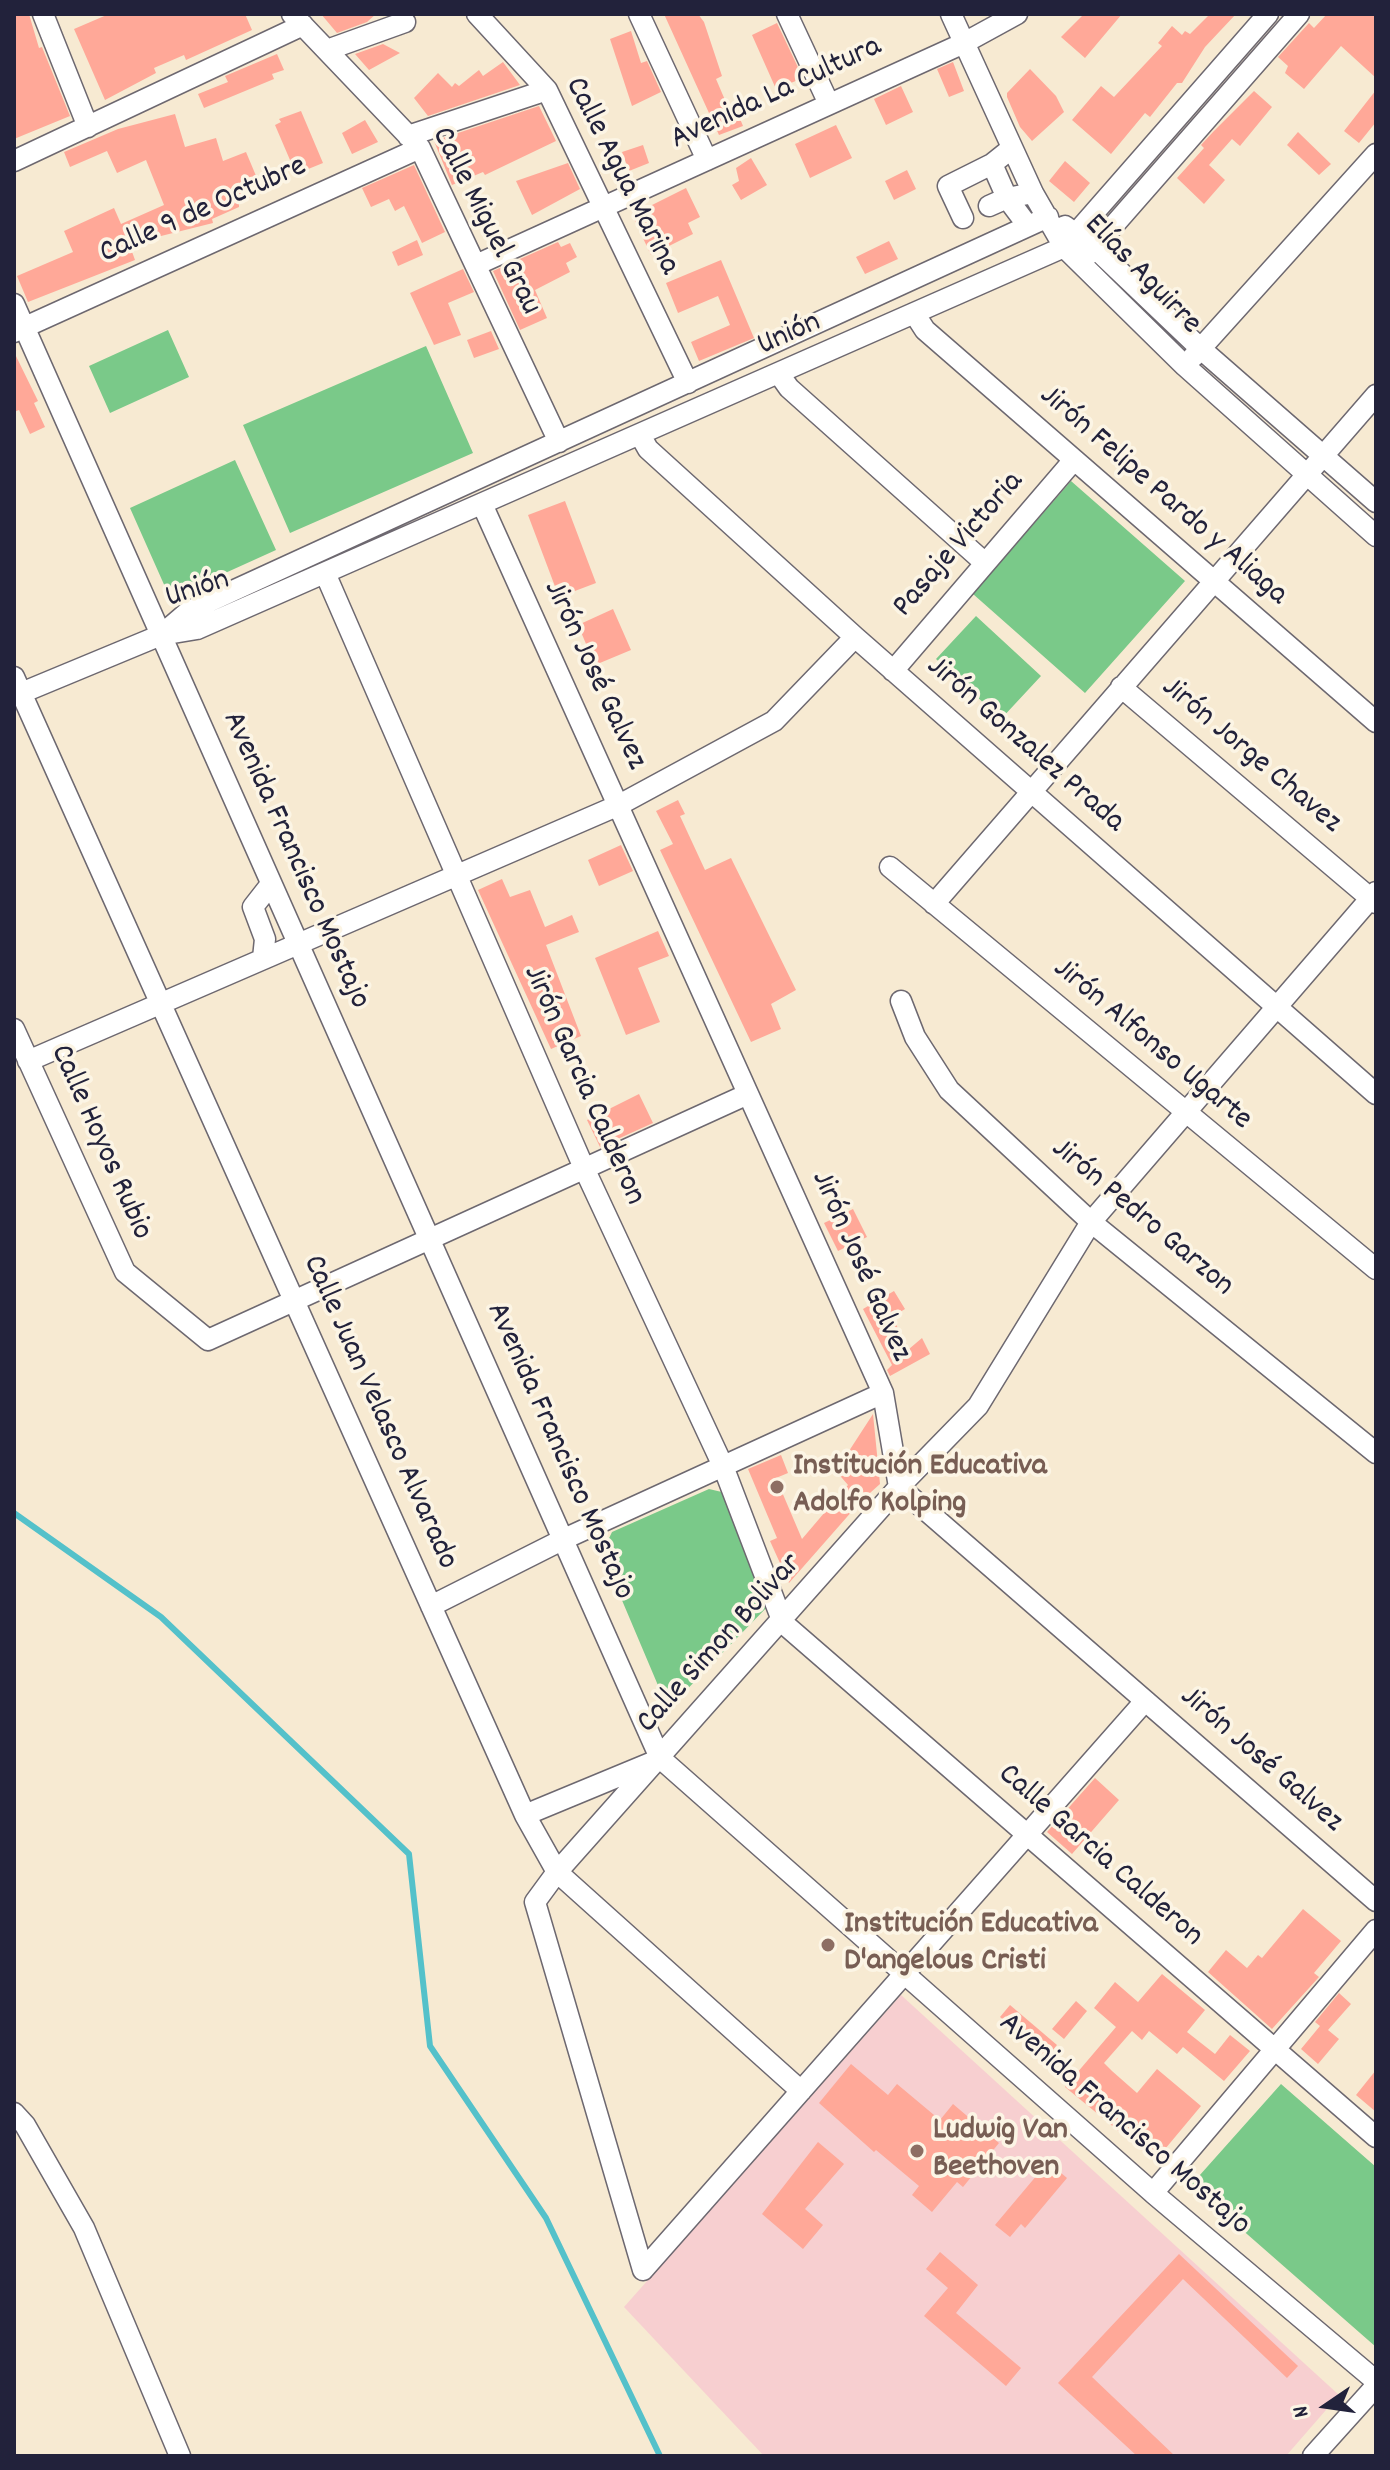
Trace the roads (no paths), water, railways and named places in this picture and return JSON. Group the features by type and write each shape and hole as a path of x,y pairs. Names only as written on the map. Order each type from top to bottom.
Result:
{"street":[{"path":"43,14 88,127"},
{"name":"Calle Agua Marina","path":"477,14 547,90 688,383"},
{"path":"639,14 707,160"},
{"path":"787,14 829,104"},
{"name":"Elías Aguirre","path":"951,14 1033,193 1048,217 1071,240 1080,263 1185,366 1376,536"},
{"name":"Avenida La Cultura","path":"476,265 964,43 1017,14"},
{"path":"1071,240 1268,14"},
{"path":"1080,263 1299,14"},
{"path":"14,161 88,127 298,20"},
{"name":"Calle Miguel Grau","path":"298,20 414,142 559,442"},
{"path":"327,50 405,22"},
{"name":"Calle 9 de Octubre","path":"19,329 414,142 547,90"},
{"path":"1012,148 992,164 948,186 982,209 1028,226"},
{"path":"1185,366 1376,154"},
{"path":"963,256 982,209 992,164"},
{"path":"982,209 1033,193"},
{"name":"Unión","path":"161,635 189,611 1048,217"},
{"name":"Elías Aguirre","path":"1071,240 1094,247 1201,349 1376,502"},
{"name":"Unión","path":"161,635 197,629 779,374 1071,240"},
{"name":"Avenida Francisco Mostajo","path":"14,304 19,329 161,635 660,1758 1153,2193 1376,2383"},
{"name":"Jirón Felipe Pardo y Aliaga","path":"914,313 925,330 1376,722"},
{"path":"779,374 789,388 985,563"},
{"path":"934,904 1376,395"},
{"name":"Jirón Gonzalez Prada","path":"640,435 648,449 855,637 1376,1094"},
{"name":"Pasaje Victoria","path":"893,671 1073,461"},
{"name":"Jirón José Galvez","path":"482,504 883,1393 899,1487 1376,1901"},
{"name":"Jirón Garcia Calderon","path":"325,573 584,1168 723,1466 783,1623"},
{"path":"16,688 161,635"},
{"path":"28,1061 619,805 774,721 855,637"},
{"name":"Jirón Jorge Chavez","path":"1121,687 1374,898"},
{"name":"Calle Juan Velasco Alvarado","path":"16,688 296,1302 525,1815 557,1872 801,2091"},
{"name":"Jirón Alfonso Ugarte","path":"890,867 1376,1269"},
{"path":"263,958 265,939 253,907 271,884"},
{"name":"Calle Simon Bolivar","path":"801,2091 643,2270 535,1902 557,1872 783,1623 899,1487 978,1406 1091,1222 1374,898"},
{"name":"Jirón Pedro Garzon","path":"901,1001 915,1037 949,1090 1091,1222 1376,1453"},
{"name":"Calle Hoyos Rubio","path":"14,1029 125,1272 208,1340 296,1302"},
{"path":"296,1302 429,1238 748,1094"},
{"path":"431,1606 564,1539 883,1393"},
{"name":"Calle Garcia Calderon","path":"783,1623 1376,2137"},
{"path":"801,2091 1145,1701"},
{"path":"525,1815 660,1758"},
{"path":"1153,2193 1376,1930"},
{"path":"18,2124 84,2228 180,2456"},
{"path":"1313,2456 1376,2383"}],"waterway":[{"path":"14,1513 161,1617 409,1854 430,2046 546,2218 660,2456"}],"place":[{"name":"Institución Educativa Adolfo Kolping","path":"777,1487"},
{"name":"Institución Educativa D'angelous Cristi","path":"828,1945"},
{"name":"Ludwig Van Beethoven","path":"917,2151"}]}
